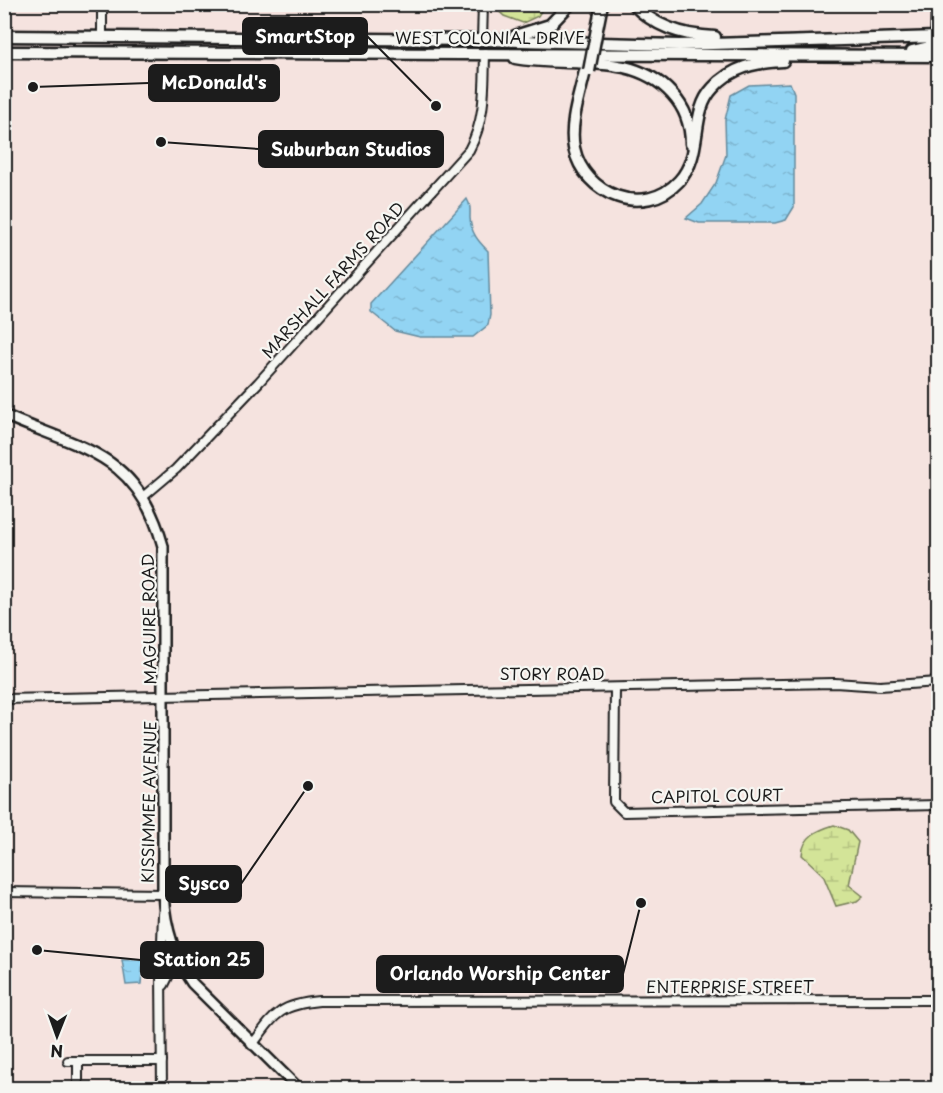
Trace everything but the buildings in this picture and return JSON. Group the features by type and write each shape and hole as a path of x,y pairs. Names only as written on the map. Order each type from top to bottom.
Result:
{"highway":[{"path":"483,40 528,34 542,29 556,21 570,4"},
{"path":"595,29 597,4"},
{"path":"602,4 573,135 579,165 595,186 609,194 636,200 665,192 686,172 695,153 707,96 721,80 737,69 778,61 921,51 929,47 937,37"},
{"path":"633,4 661,26 703,36 798,34 838,39"},
{"name":"WEST COLONIAL DRIVE","path":"6,36 483,40 679,45 937,37"},
{"path":"164,37 165,52"},
{"name":"WEST COLONIAL DRIVE","path":"4,51 939,56"},
{"path":"485,53 537,62 625,66 658,81 680,104 691,135 687,160 666,186 643,194 618,193 597,182 588,171 579,152 578,136 587,71"}],"main road":[{"name":"MAGUIRE ROAD","path":"4,415 86,448 108,460 130,477 144,496 156,519 163,546 165,694"},
{"name":"KISSIMMEE AVENUE","path":"165,694 163,894 164,909 176,953 180,964 211,1004 298,1089"}],"street":[{"path":"102,4 102,37"},
{"path":"483,4 483,40"},
{"path":"936,4 937,37"},
{"name":"MARSHALL FARMS ROAD","path":"144,496 176,469 258,383 469,150 478,134 483,114 485,53"},
{"name":"STORY ROAD","path":"4,699 165,694 835,683 880,686 939,682"},
{"name":"CAPITOL COURT","path":"615,688 614,802 624,812 939,806"},
{"path":"4,892 163,894"},
{"name":"KISSIMMEE AVENUE","path":"162,1089 161,972 164,909"},
{"path":"161,972 164,962 176,953"},
{"path":"162,992 165,980 180,964"},
{"name":"ENTERPRISE STREET","path":"252,1045 279,1011 294,1003 319,1001 939,1000"},
{"path":"68,1061 162,1061"},
{"path":"78,1061 78,1089"}],"green space":[{"path":"492,5 545,5 538,16 523,23 504,16"},
{"path":"834,825 848,830 858,842 849,885 863,896 857,901 836,906 823,875 802,855 808,838"}],"water":[{"path":"790,83 794,93 794,207 786,220 775,223 699,223 686,218 702,204 716,183 726,155 725,120 731,95 749,85"},
{"path":"467,199 473,232 488,251 490,315 488,325 473,337 420,337 395,331 371,312 371,304"},
{"path":"122,960 143,960 141,984 126,985"}],"place":[{"name":"McDonald's","path":"33,87"},
{"name":"SmartStop","path":"436,106"},
{"name":"Suburban Studios","path":"161,142"},
{"name":"Sysco","path":"308,786"},
{"name":"Orlando Worship Center","path":"641,903"},
{"name":"Station 25","path":"37,950"}]}
